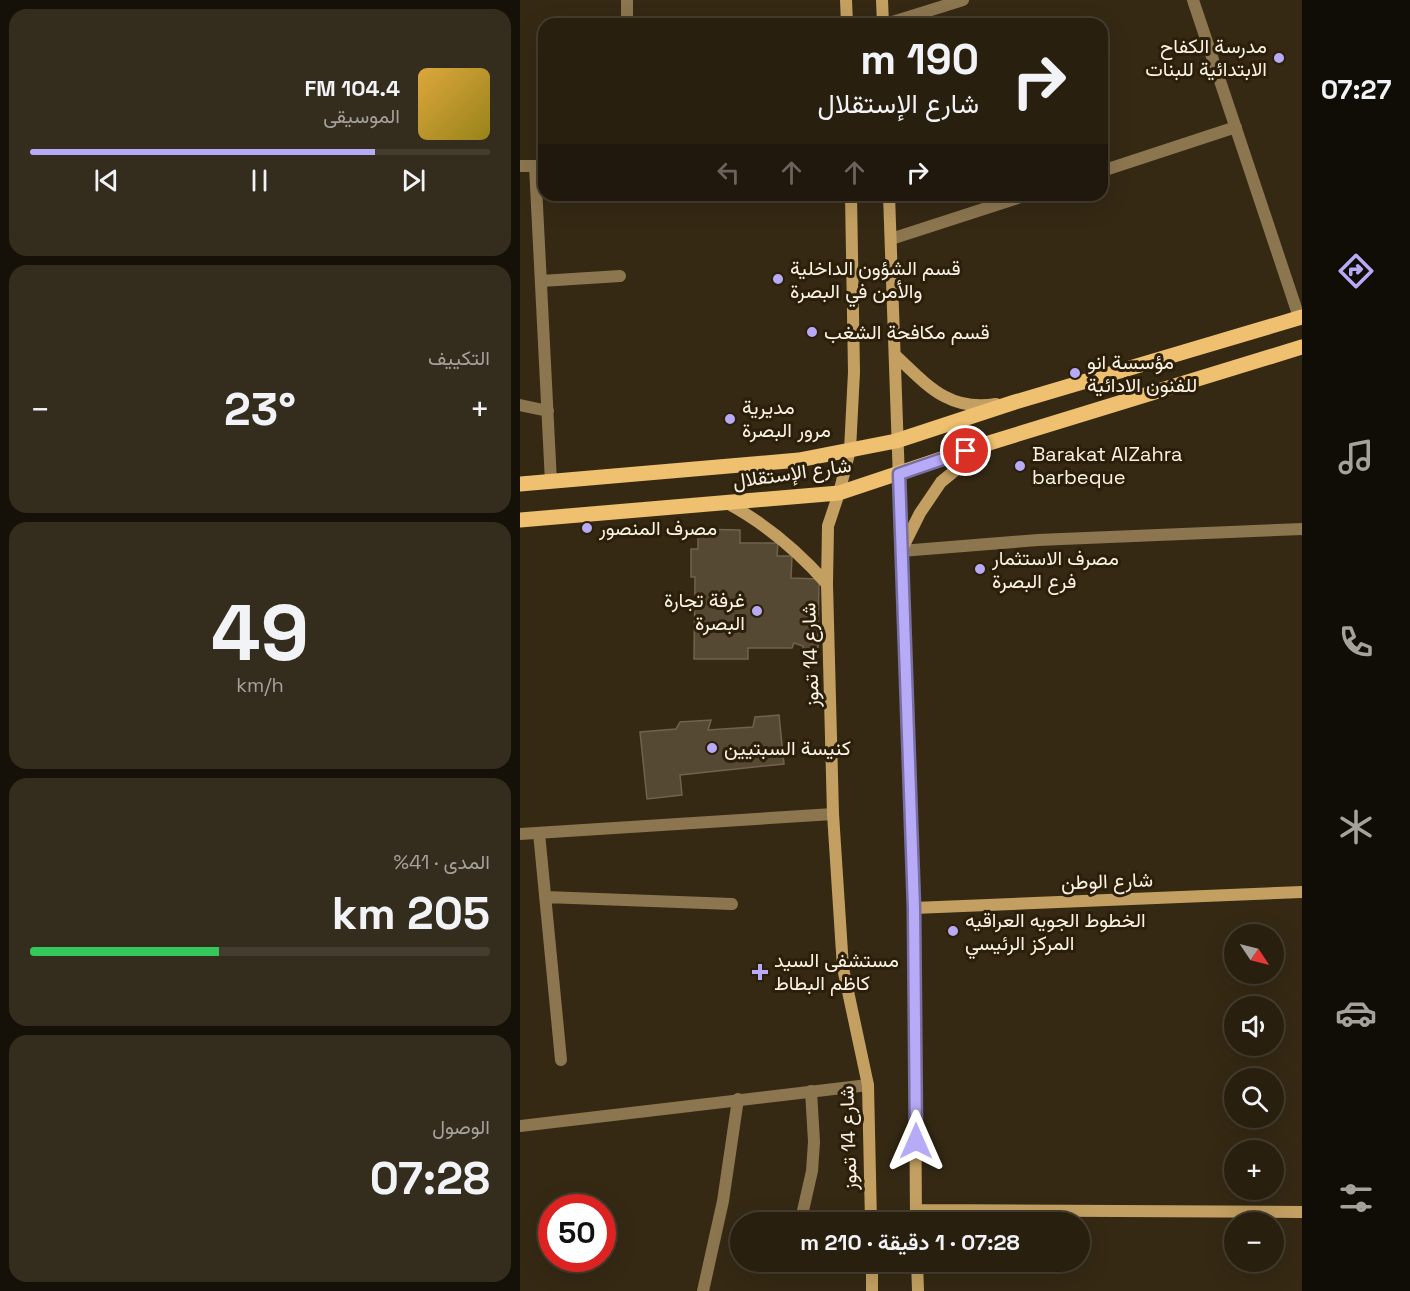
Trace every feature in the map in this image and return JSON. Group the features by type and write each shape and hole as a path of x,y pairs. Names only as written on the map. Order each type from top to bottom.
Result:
{"main road":[{"path":"846,0 847,18"},
{"path":"882,0 884,18"},
{"name":"شارع 14 تموز","path":"851,201 854,372 850,450 828,526 827,584 834,814 843,968 868,1085 871,1212"},
{"path":"889,201 914,908 916,1212"},
{"name":"شارع الإستقلال","path":"520,484 799,460 896,441 1015,402 1300,317"},
{"name":"شارع الإستقلال","path":"520,520 839,493 988,443 1302,347"},
{"path":"896,356 938,394 951,400 968,405 987,406 1015,402"},
{"path":"901,551 920,513 941,482 988,443"},
{"path":"727,503 778,536 827,584"},
{"name":"شارع الوطن","path":"914,908 1302,892"},
{"path":"1090,1214 1302,1212"},
{"path":"871,1272 872,1291"},
{"path":"917,1272 918,1291"}],"street":[{"path":"627,0 627,18"},
{"path":"904,18 963,0"},
{"path":"1193,0 1300,317"},
{"path":"1108,169 1236,128"},
{"path":"520,166 538,166"},
{"path":"540,201 541,281 551,482"},
{"path":"891,239 1008,201"},
{"path":"541,281 620,276"},
{"path":"520,405 548,411"},
{"path":"901,551 1038,540 1302,529"},
{"path":"520,834 834,814"},
{"path":"539,833 561,1060"},
{"path":"545,897 732,904"},
{"path":"520,1126 868,1085"},
{"path":"803,1212 812,1172 814,1142 811,1091"},
{"path":"703,1291 723,1201 739,1100"}],"building":[{"name":"غرفة تجارة البصرة","path":"698,529 740,530 740,543 778,543 777,556 792,556 791,578 819,579 818,653 803,653 803,646 794,643 792,648 748,648 748,659 694,659 695,577 691,577 691,549 698,549"},
{"name":"كنيسة السبتيين","path":"779,715 784,764 680,775 682,795 647,799 640,732 676,729 680,722 711,720 708,730 753,727 755,717"}],"place":[{"name":"مدرسة الكفاح الابتدائية للبنات","path":"1279,58"},
{"name":"قسم الشؤون الداخلية والأمن في البصرة","path":"778,279"},
{"name":"قسم مكافحة الشغب","path":"812,332"},
{"name":"مؤسسة انو للفنون الادائية","path":"1075,373"},
{"name":"مديرية مرور البصرة","path":"730,419"},
{"name":"Barakat AlZahra barbeque","path":"1020,466"},
{"name":"مصرف المنصور","path":"587,528"},
{"name":"مصرف الاستثمار فرع البصرة","path":"980,569"},
{"name":"غرفة تجارة البصرة","path":"757,611"},
{"name":"كنيسة السبتيين","path":"712,748"},
{"name":"الخطوط الجويه العراقيه المركز الرئيسي","path":"953,931"},
{"name":"مستشفى السيد كاظم البطاط","path":"760,972"}],"route":[{"path":"916,1141 914,908 899,474 966,451"}]}
